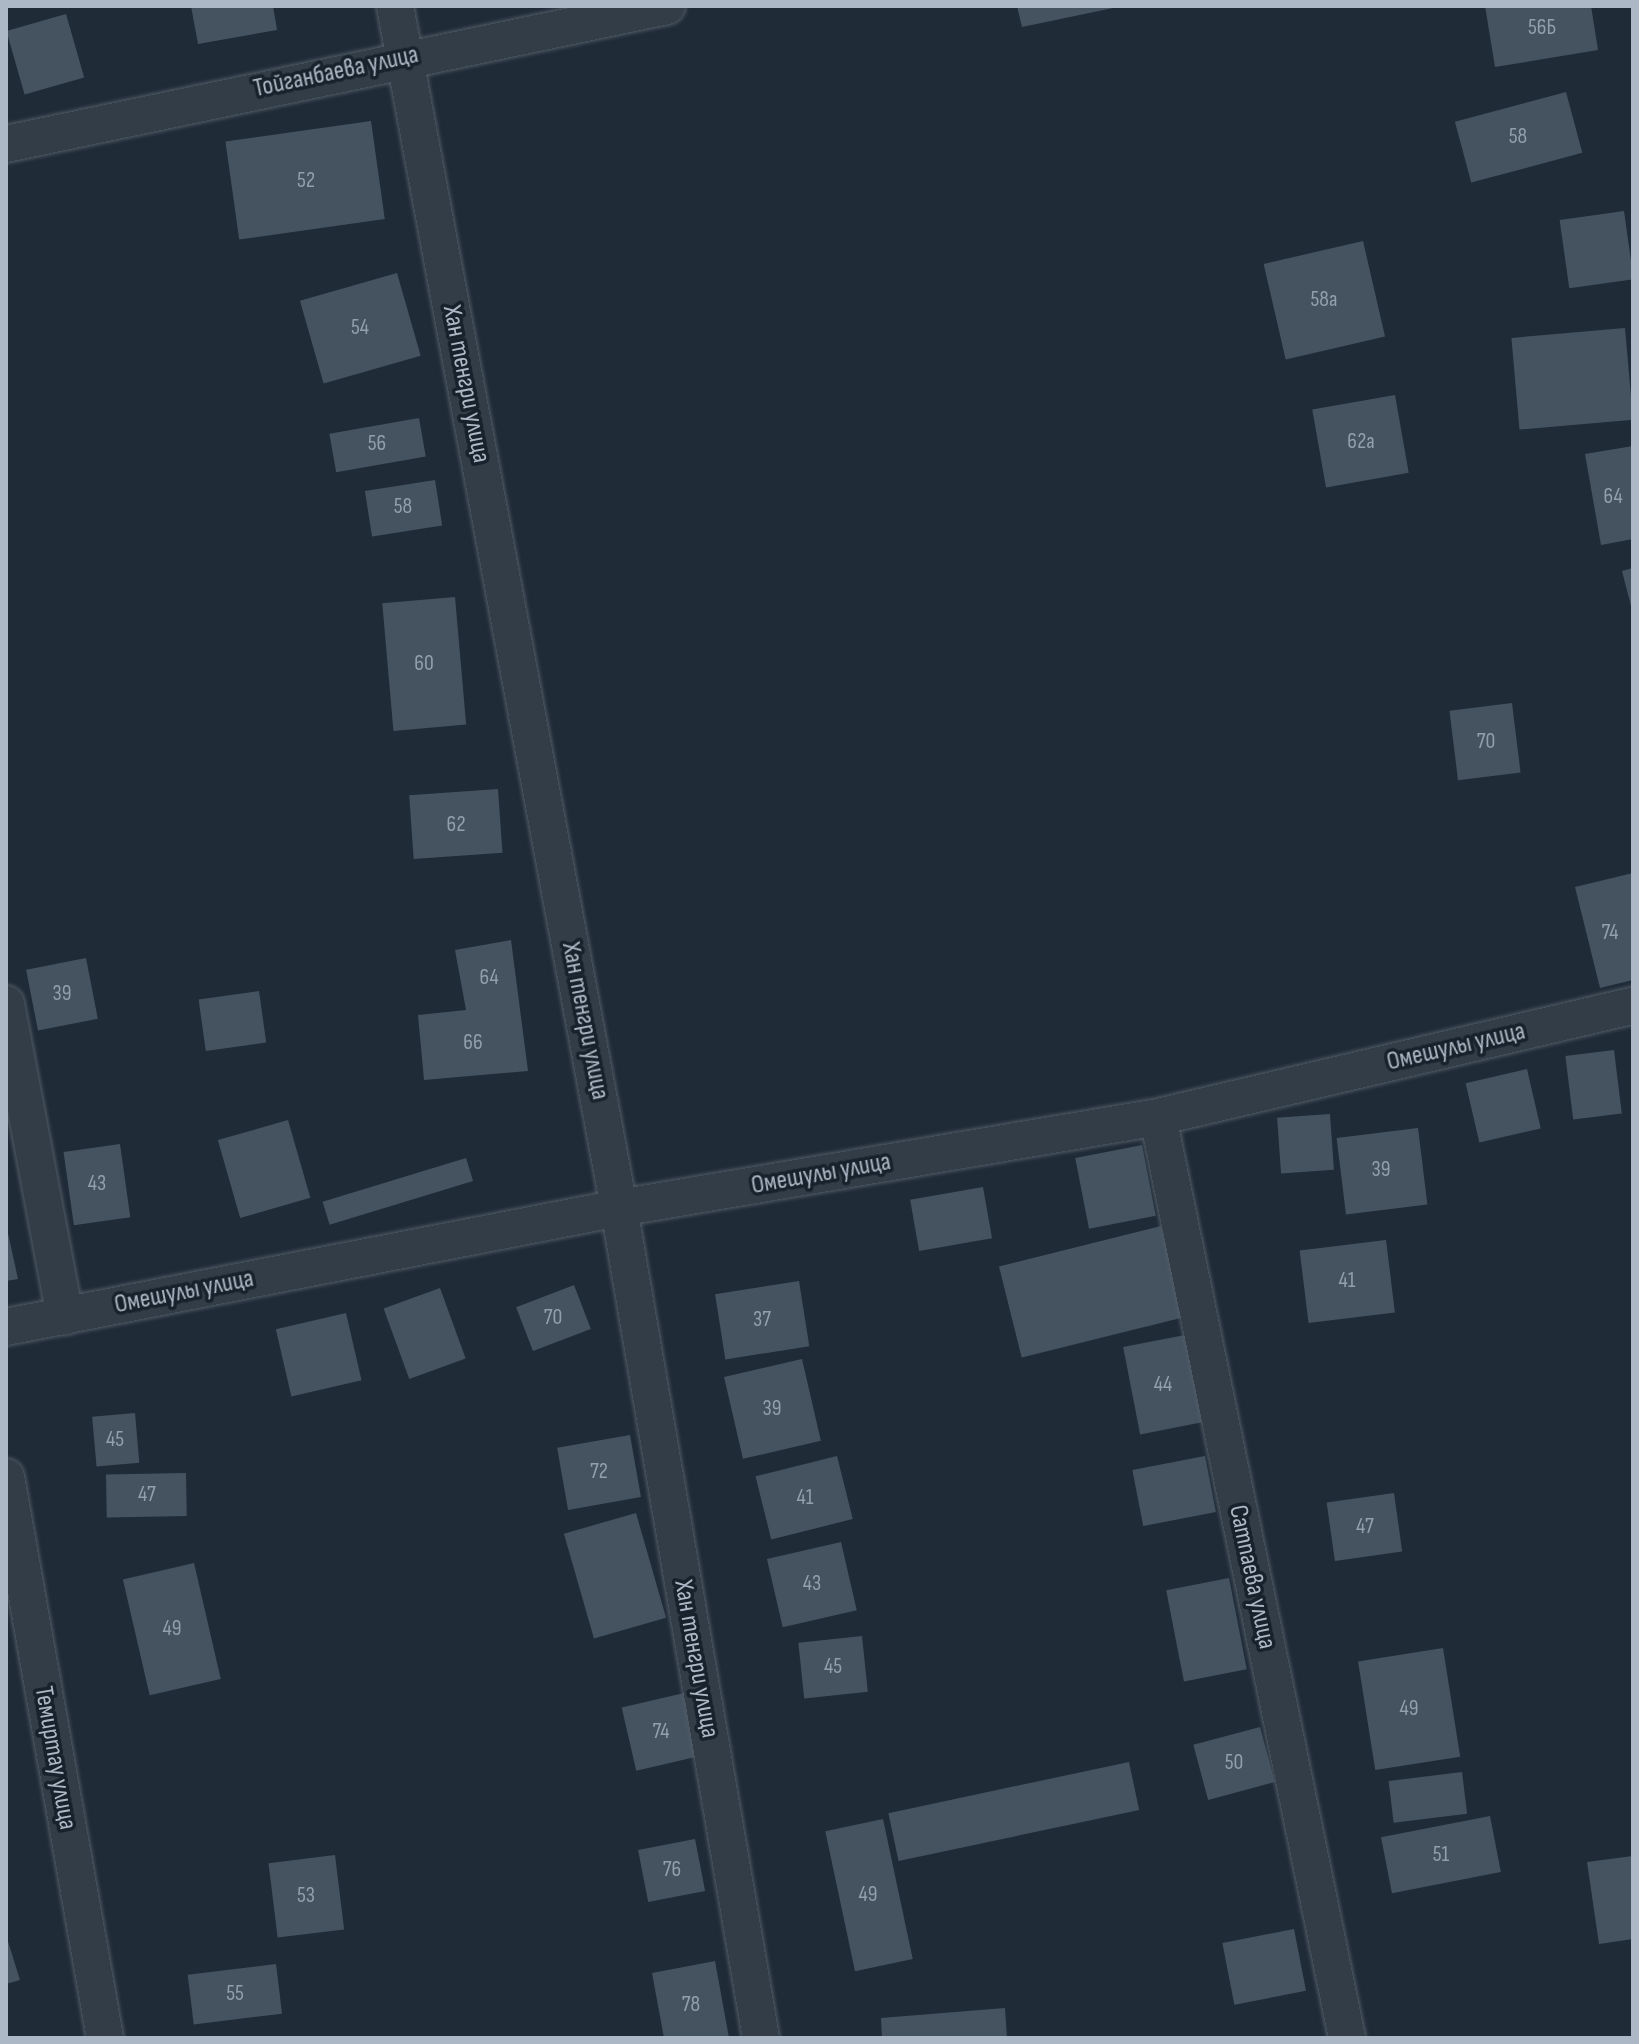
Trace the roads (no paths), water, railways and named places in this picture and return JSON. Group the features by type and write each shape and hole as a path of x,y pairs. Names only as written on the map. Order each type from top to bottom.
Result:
{"street":[{"name":"Хан тенгри улица","path":"395,6 619,1208 761,2038"},
{"name":"Тойганбаева улица","path":"6,144 405,56 667,6"},
{"path":"6,1004 65,1316"},
{"name":"Омешулы улица","path":"6,1327 619,1208 1158,1117 1633,1006"},
{"name":"Сатпаева улица","path":"1158,1117 1347,2038"},
{"name":"Темиртау улица","path":"6,1477 105,2038"}]}
